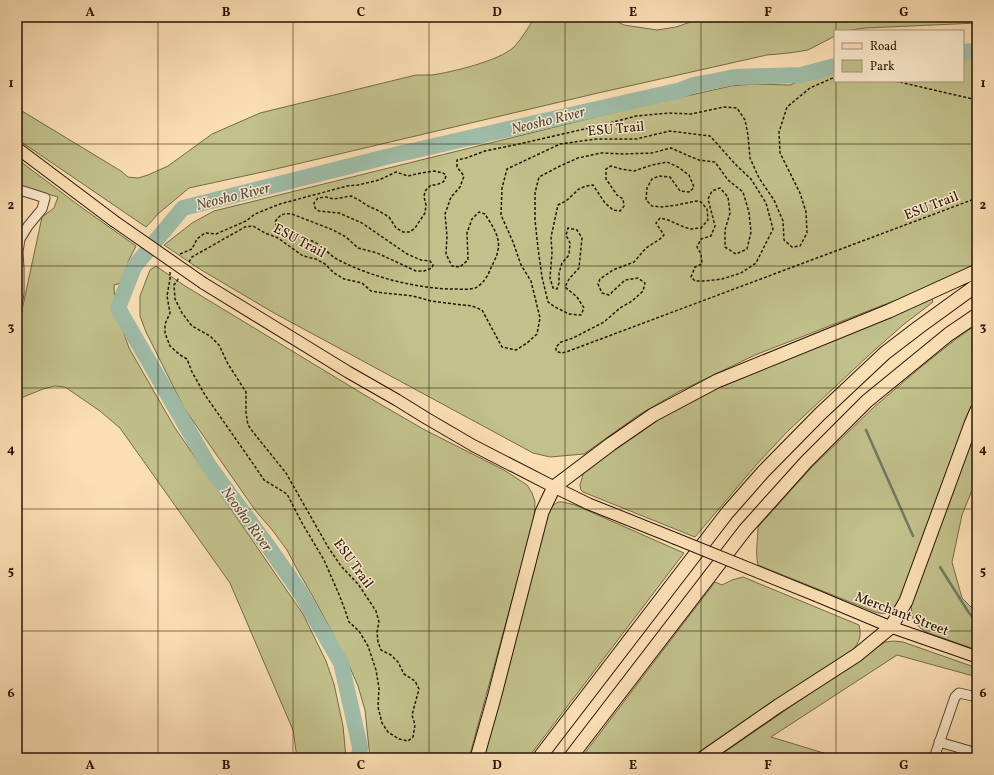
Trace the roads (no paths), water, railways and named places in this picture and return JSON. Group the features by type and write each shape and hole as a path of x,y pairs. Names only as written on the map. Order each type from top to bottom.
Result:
{"highway":[{"path":"477,758 542,512 554,487 611,444 653,415 717,381 889,311 977,271"},
{"path":"539,758 727,513 763,472 820,414 885,353 919,326 977,285"},
{"path":"570,758 744,530 806,462 867,401 949,334 977,315"},
{"path":"703,758 857,654 891,627 906,601 970,424 977,410"}],"main road":[{"name":"Merchant Street","path":"17,148 114,221 203,283 348,372 474,446 589,504 891,627 977,657"}],"street":[{"path":"17,189 46,198 42,209 28,226 20,239 18,252 19,294 17,304"},
{"path":"934,758 955,697 959,693 977,697"},
{"path":"940,742 977,753"}],"waterway":[{"name":"Neosho River","path":"964,52 977,51"},
{"name":"Neosho River","path":"359,758 360,747 341,663 300,592 209,466 118,308 134,267 183,208 390,156 681,90 694,85 735,77 801,75 834,66"},
{"path":"866,430 913,536"},
{"path":"940,567 969,613 977,622"}]}
